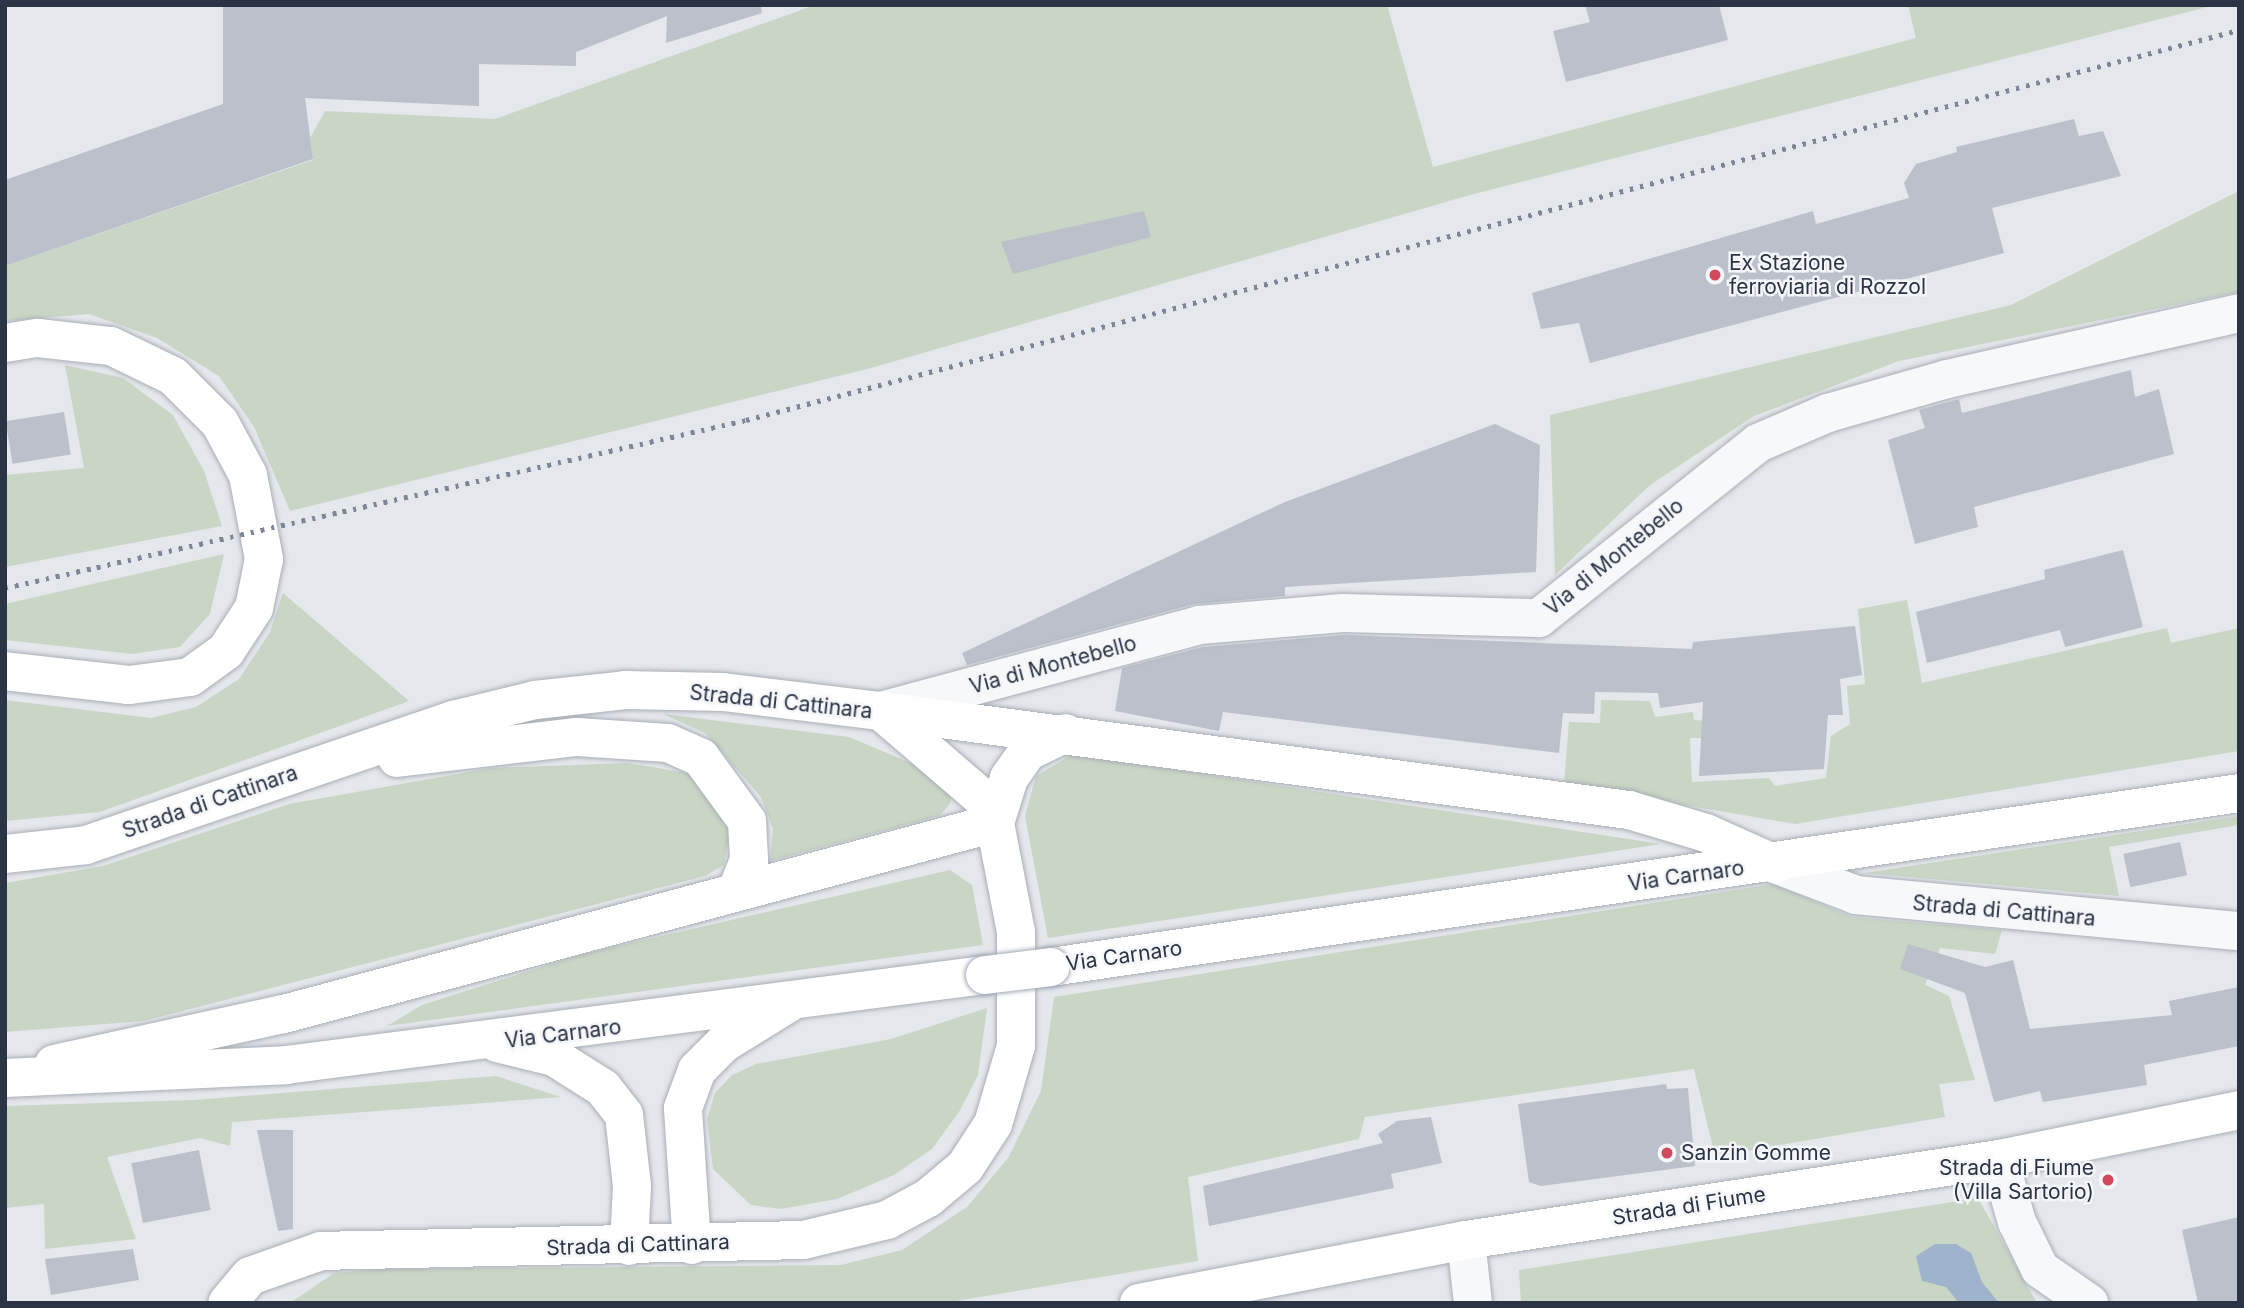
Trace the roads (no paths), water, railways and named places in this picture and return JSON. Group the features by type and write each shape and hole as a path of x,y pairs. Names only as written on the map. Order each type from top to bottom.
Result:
{"street":[{"name":"Via di Montebello","path":"881,711 1199,625 1343,613 1539,618 1758,443 1828,413 1947,379 2239,313"},
{"path":"5,343 38,338 111,346 173,376 220,423 248,475 264,559 254,608 226,651 190,677 129,685 5,671"},
{"name":"Strada di Cattinara","path":"5,853 86,845 453,720 535,701 625,690 723,692 881,711 981,797 995,823 1016,932 1019,1010 1008,1082 993,1124 965,1167 928,1198 847,1233 692,1245 321,1251 250,1276 230,1301"},
{"path":"881,711 1066,733 1629,810 1706,833 1774,863"},
{"path":"5,1075 284,1014 737,889 995,823 1009,778 1027,752 1066,733"},
{"path":"281,777 577,737 668,743 701,758 747,821 750,860 737,889"},
{"name":"Via Carnaro","path":"5,1075 286,1065 497,1043 1051,967 2239,793"},
{"name":"Strada di Cattinara","path":"1774,863 1856,895 2239,932"},
{"path":"692,1245 683,1108 697,1070 724,1043 789,1003"},
{"path":"497,1043 554,1057 603,1088 624,1115 632,1186 629,1246"},
{"name":"Strada di Fiume","path":"1139,1303 1466,1240 1999,1159 2239,1110"},
{"path":"1999,1159 2017,1222 2040,1269 2089,1303"},
{"path":"1466,1240 1472,1303"}],"water":[{"path":"1935,1244 1956,1244 1971,1253 1982,1282 1999,1303 1959,1303 1946,1287 1922,1281 1916,1256"}],"railway":[{"path":"5,588 746,420 2239,30"}],"place":[{"name":"Ex Stazione ferroviaria di Rozzol","path":"1715,275"},
{"name":"Sanzin Gomme","path":"1667,1153"},
{"name":"Strada di Fiume (Villa Sartorio)","path":"2108,1180"}]}
